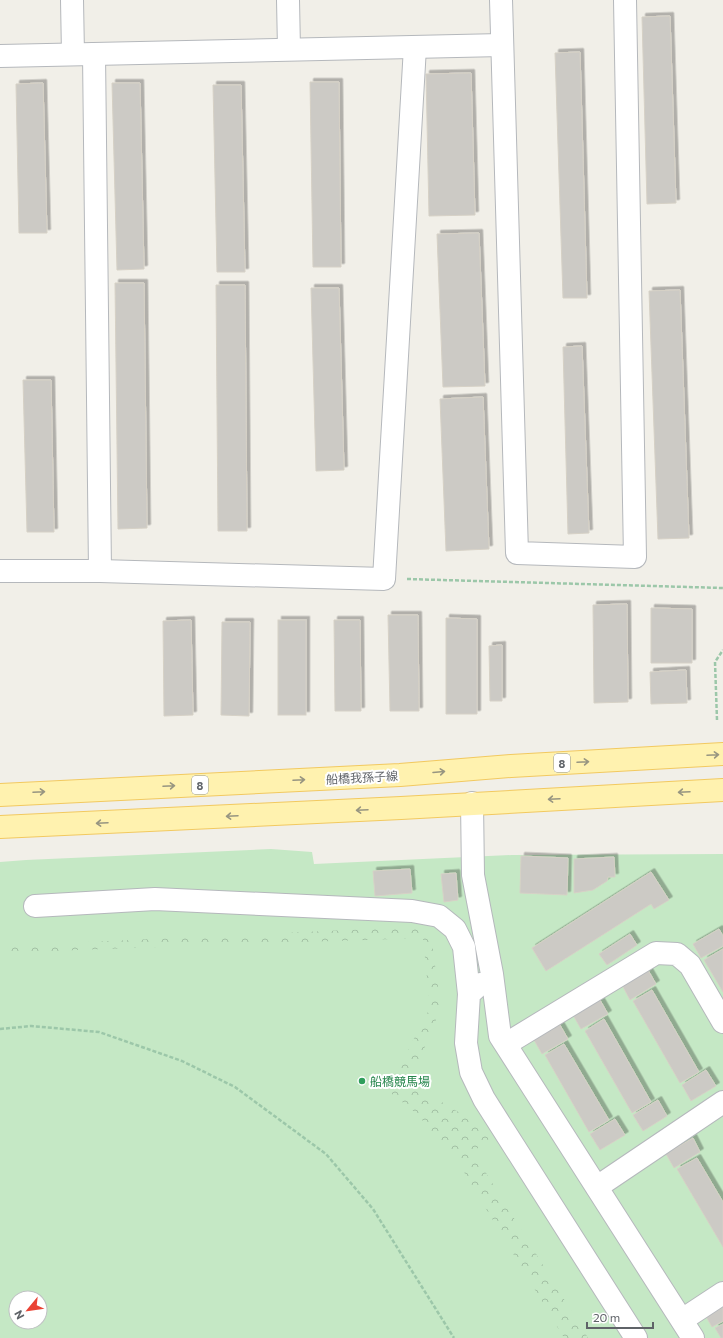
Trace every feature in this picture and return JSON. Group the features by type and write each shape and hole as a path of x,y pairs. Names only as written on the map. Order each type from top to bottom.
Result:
{"main road":[{"name":"船橋我孫子線","path":"0,795 400,775 511,766 723,754"},
{"path":"0,827 723,790"}],"street":[{"path":"72,0 84,54 100,571"},
{"path":"288,0 289,49"},
{"path":"501,0 518,552 635,557 625,0"},
{"path":"0,56 502,44"},
{"path":"0,571 100,571 384,579 415,46"},
{"path":"472,803 473,875 492,974 500,1036 597,1187 685,1331 723,1293"},
{"path":"35,906 155,899 412,911 439,916 454,929 464,946 469,994 466,1042 472,1072 484,1099 636,1338"},
{"path":"506,1044 656,953 677,954 690,965 723,1022"},
{"path":"469,994 492,974"},
{"path":"597,1187 723,1102"}],"path":[{"path":"384,579 723,588"},
{"path":"717,720 714,662 723,650"},
{"path":"0,1028 32,1026 99,1032 182,1061 235,1087 326,1154 373,1209 454,1338"}],"green space":[{"name":"船橋競馬場","path":"271,849 312,852 314,864 512,855 723,854 723,1338 0,1338 0,862"},
{"path":"414,927 427,931 431,936 441,1008 410,1083 495,1134 473,1152 588,1338 564,1338 456,1159 416,1113 387,1090 430,1008 423,938 76,950 0,956 0,946"}],"building":[{"path":"670,16 676,203 647,204 642,17"},
{"path":"580,52 587,298 563,298 555,53"},
{"path":"471,73 475,215 429,216 426,74"},
{"path":"310,82 339,82 341,267 313,267"},
{"path":"43,83 47,233 19,233 16,84"},
{"path":"112,83 140,83 144,269 117,270"},
{"path":"213,85 241,85 245,272 217,272"},
{"path":"479,233 485,386 443,387 437,234"},
{"path":"115,283 144,283 147,528 118,529"},
{"path":"216,285 245,285 247,531 218,531"},
{"path":"311,288 339,288 344,470 316,471"},
{"path":"680,290 689,538 658,539 649,291"},
{"path":"582,346 589,533 568,534 563,347"},
{"path":"23,380 51,380 54,532 27,532"},
{"path":"483,397 489,549 446,551 440,399"},
{"path":"627,604 628,702 594,703 593,605"},
{"path":"651,608 692,609 692,663 651,663"},
{"path":"388,615 418,615 419,711 390,711"},
{"path":"446,618 477,619 477,714 446,714"},
{"path":"191,620 193,715 164,716 163,621"},
{"path":"278,620 306,620 306,715 278,715"},
{"path":"334,620 360,620 361,711 335,711"},
{"path":"222,622 250,622 249,716 221,715"},
{"path":"502,645 502,701 490,701 489,646"},
{"path":"686,670 687,703 651,704 650,672"},
{"path":"521,856 568,858 567,895 520,893"},
{"path":"614,857 615,877 608,877 607,881 593,890 574,893 574,859"},
{"path":"410,869 412,893 375,896 373,871"},
{"path":"651,872 669,900 654,909 651,904 546,971 532,948"},
{"path":"456,873 458,900 444,902 441,874"},
{"path":"719,929 723,936 723,946 701,958 693,944"},
{"path":"630,934 637,945 607,965 599,954"},
{"path":"723,949 723,992 704,960"},
{"path":"648,970 656,984 630,1000 622,985"},
{"path":"652,990 699,1072 680,1083 633,1001"},
{"path":"600,1000 608,1014 581,1029 573,1015"},
{"path":"604,1019 651,1102 632,1113 585,1031"},
{"path":"560,1025 568,1039 542,1054 534,1040"},
{"path":"564,1044 609,1120 589,1132 545,1055"},
{"path":"706,1070 716,1086 691,1101 682,1085"},
{"path":"658,1100 667,1116 643,1131 633,1115"},
{"path":"615,1119 625,1135 600,1150 590,1134"},
{"path":"693,1138 700,1152 674,1168 666,1154"},
{"path":"697,1158 723,1202 723,1247 677,1169"},
{"path":"723,1302 723,1321 712,1327 704,1313"},
{"path":"723,1324 723,1338 721,1338 715,1328"}],"place":[{"name":"船橋競馬場","path":"362,1081"}]}
